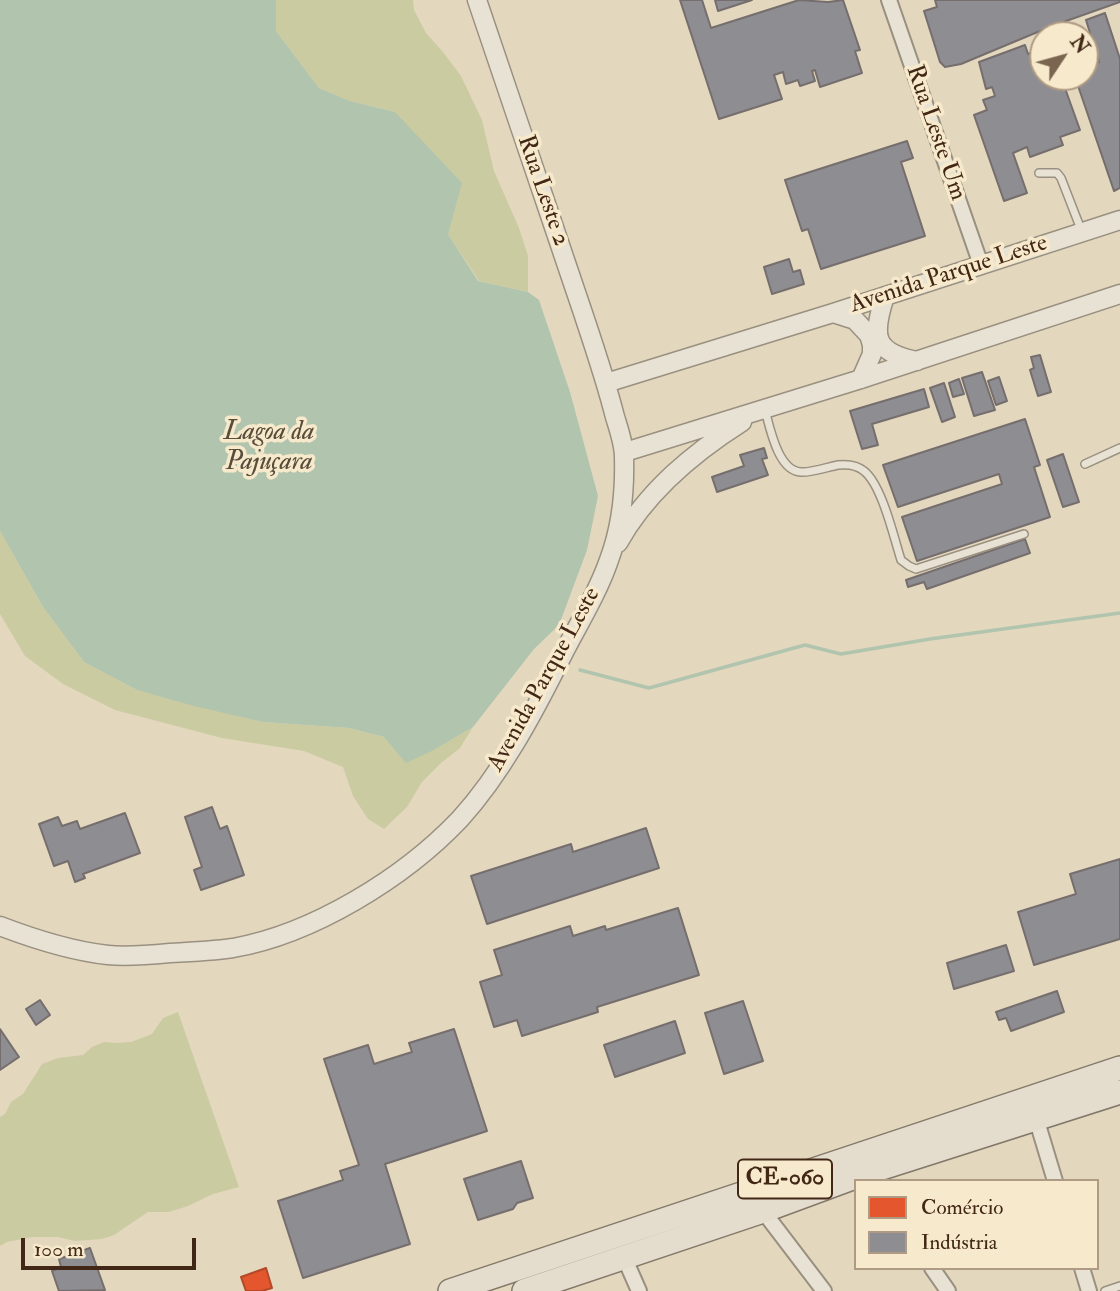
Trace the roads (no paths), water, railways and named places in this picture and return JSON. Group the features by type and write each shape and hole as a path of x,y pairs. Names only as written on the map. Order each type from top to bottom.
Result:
{"highway":[{"name":"CE-060","path":"450,1291 1120,1069"},
{"name":"CE-060","path":"869,1177 1036,1118 1120,1092"},
{"name":"CE-060","path":"523,1291 553,1286 624,1257 854,1182"}],"street":[{"name":"Rua Leste 2","path":"477,0 607,383"},
{"name":"Rua Leste Um","path":"889,0 981,265"},
{"name":"Avenida Parque Leste","path":"0,926 52,943 107,954 208,951 235,947 278,935 305,925 369,892 418,858 460,819 493,776 555,671 610,558 620,518 625,452 607,383 1120,220"},
{"path":"625,452 861,379 1120,294"},
{"path":"885,296 878,317 879,338 891,354 917,361"},
{"path":"833,313 855,320 869,335 872,354 861,379"},
{"path":"610,558 640,510 671,475 723,434 762,410"},
{"path":"1036,1118 1054,1179"},
{"path":"763,1212 824,1291"},
{"path":"624,1257 639,1291"},
{"path":"933,1270 948,1291"},
{"path":"1083,1270 1089,1291"}],"lane":[{"path":"1039,173 1057,173 1061,178 1082,232"},
{"path":"762,410 781,458 794,471 803,473 842,465 864,470 880,497 901,560 909,566 916,569 1024,534"},
{"path":"1085,464 1120,448"},
{"path":"1105,1291 1120,1286"}],"water":[{"name":"Lagoa da Pajuçara","path":"0,0 276,0 276,31 319,88 350,101 395,112 462,183 448,234 478,281 528,292 539,300 570,392 598,496 587,550 559,625 534,649 473,727 406,763 384,737 349,728 263,722 194,706 137,690 84,662 43,607 0,531"}],"waterway":[{"path":"580,670 649,688 805,645 841,654 1120,613"}]}
